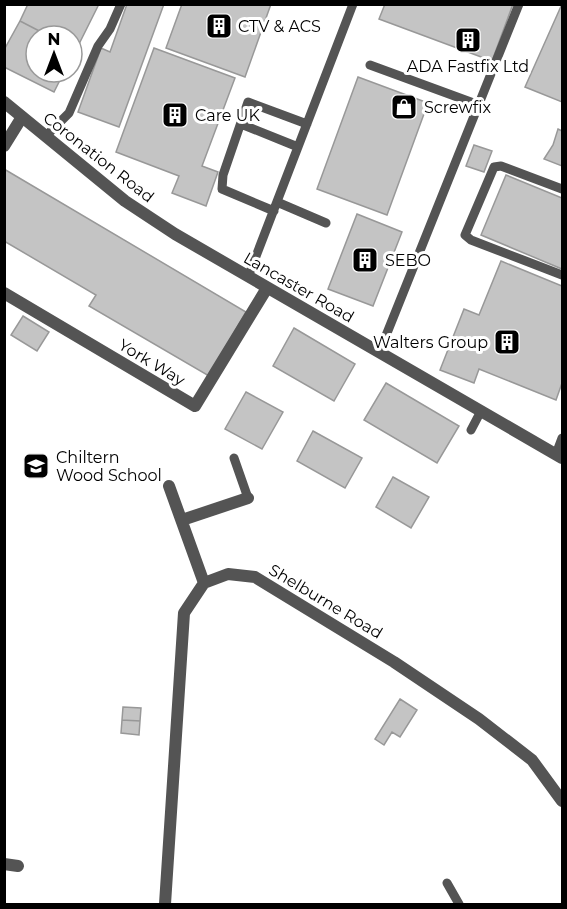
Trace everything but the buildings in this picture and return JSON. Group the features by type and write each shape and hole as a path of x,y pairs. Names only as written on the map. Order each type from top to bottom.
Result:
{"street":[{"name":"Coronation Road","path":"4,102 125,201 176,234"},
{"path":"4,146 22,117"},
{"name":"Lancaster Road","path":"176,234 559,456"},
{"name":"York Way","path":"4,293 195,406 267,288"},
{"path":"165,904 184,613 204,583 170,486"},
{"path":"182,520 248,498"},
{"name":"Shelburne Road","path":"204,583 228,574 255,577 394,662 479,719 532,760 562,801"},
{"path":"4,864 18,866"}],"lane":[{"path":"46,136 69,113 98,46 110,29 121,4"},
{"path":"248,277 353,4"},
{"path":"379,353 519,4"},
{"path":"370,65 479,105"},
{"path":"307,124 248,102 221,184 226,192 326,223"},
{"path":"241,124 298,147"},
{"path":"562,189 501,166 494,167 465,235 471,240 562,275"},
{"path":"471,430 481,411"},
{"path":"559,456 562,438"},
{"path":"234,458 248,498"},
{"path":"447,883 459,904"}],"place":[{"name":"CTV & ACS","path":"219,26"},
{"name":"ADA Fastfix Ltd","path":"468,40"},
{"name":"Screwfix","path":"404,107"},
{"name":"Care UK","path":"175,115"},
{"name":"SEBO","path":"365,260"},
{"name":"Walters Group","path":"507,342"},
{"name":"Chiltern Wood School","path":"36,466"}]}
